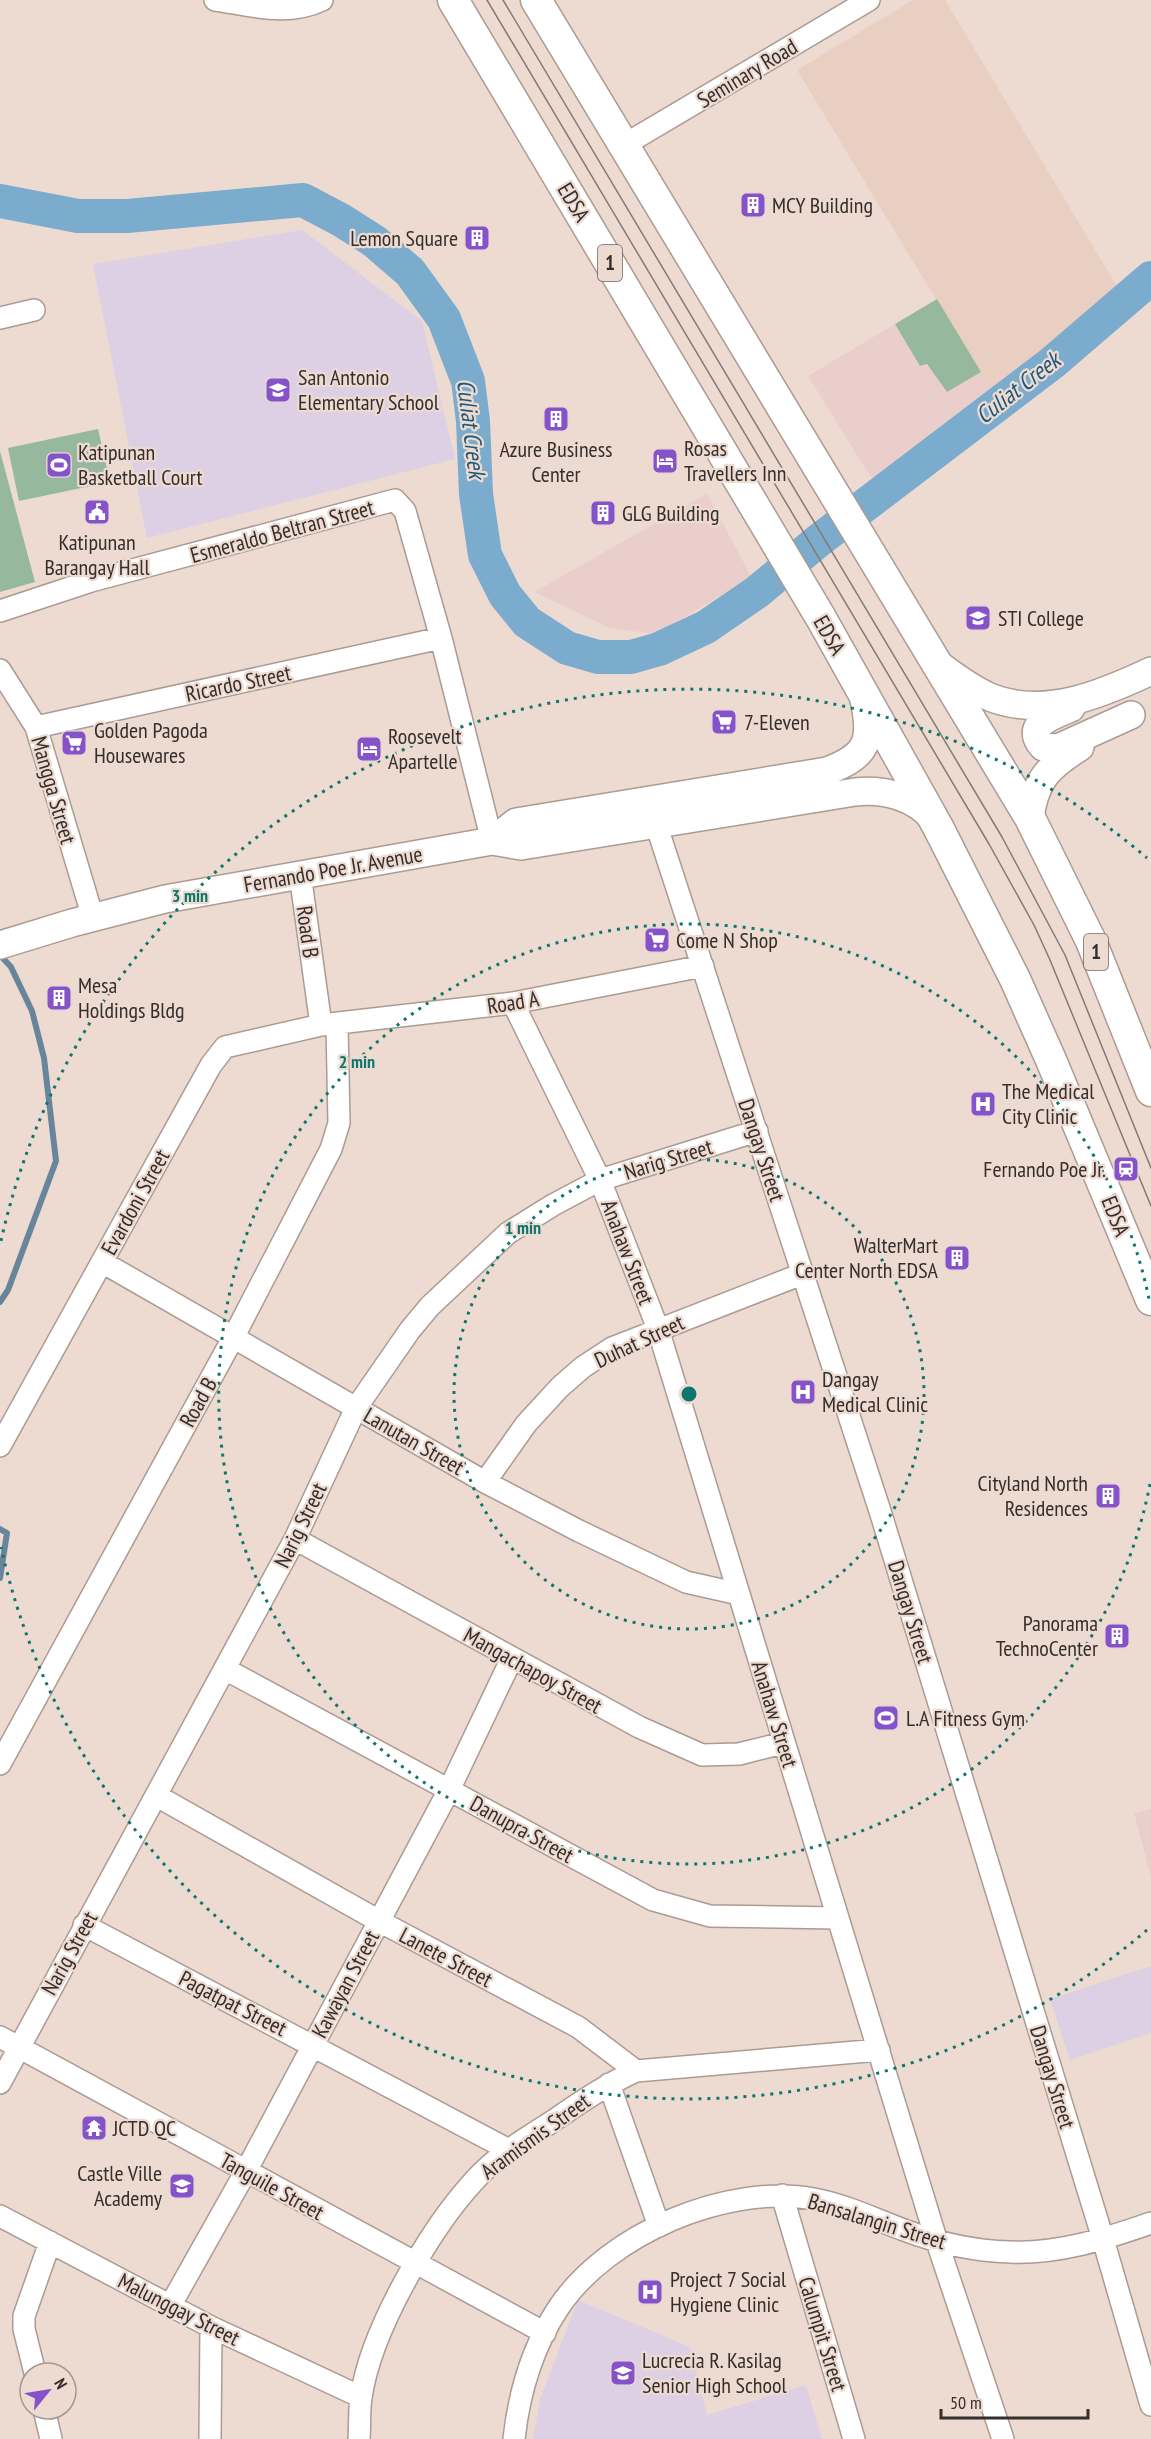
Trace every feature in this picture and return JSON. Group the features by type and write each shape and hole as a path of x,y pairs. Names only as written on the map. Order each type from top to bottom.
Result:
{"highway":[{"name":"EDSA","path":"453,0 821,618 938,827 1015,979 1052,1060 1151,1300"},
{"name":"1","path":"536,0 1030,818 1091,941 1151,1091"}],"main road":[{"path":"937,664 982,693 1024,705 1057,704 1116,687"},
{"path":"1141,710 1058,748 1046,748 1038,741 1037,728 1045,719 1151,671"},
{"name":"Fernando Poe Jr. Avenue","path":"492,841 516,822 834,768 856,755 867,740 870,726 863,693"},
{"path":"1030,818 1035,791 1046,772 1070,753 1141,710"},
{"name":"Fernando Poe Jr. Avenue","path":"1,945 165,899 300,874 492,841 521,846 876,790 898,796 917,805 930,815 938,827"}],"street":[{"path":"214,0 286,10 304,8 322,0"},
{"name":"Seminary Road","path":"624,145 869,0"},
{"path":"0,318 34,310"},
{"name":"Esmeraldo Beltran Street","path":"0,611 91,581 395,500 405,511 441,638 492,841"},
{"name":"Ricardo Street","path":"36,727 441,638"},
{"name":"Mangga Street","path":"0,670 36,727 93,918"},
{"name":"Dangay Street","path":"656,825 880,1511 1103,2239 1151,2405"},
{"name":"Road B","path":"0,1764 233,1338 331,1149 339,1123 329,1025 300,874"},
{"name":"Road A","path":"329,1025 513,1003 703,966"},
{"name":"Anahaw Street","path":"513,1003 600,1180 658,1329 937,2242 1003,2439"},
{"name":"Evardoni Street","path":"0,1446 211,1065 225,1047 329,1025"},
{"name":"Narig Street","path":"0,2083 9,2042 84,1925 157,1796 295,1539 356,1408 410,1330 430,1306 508,1233 553,1205 600,1180 757,1131"},
{"name":"Lanutan Street","path":"102,1262 485,1482 656,1569 686,1582 739,1594"},
{"name":"Duhat Street","path":"485,1482 526,1424 560,1387 583,1367 612,1348 802,1274"},
{"name":"Mangachapoy Street","path":"295,1539 639,1727 702,1755 740,1754 783,1743"},
{"name":"Kawayan Street","path":"170,2306 246,2171 449,1790 512,1658"},
{"name":"Danupra Street","path":"225,1669 653,1900 710,1916 838,1918"},
{"name":"Lanete Street","path":"157,1796 379,1921 578,2027 636,2071"},
{"name":"Pagatpat Street","path":"84,1925 509,2150"},
{"name":"Tanguile Street","path":"9,2042 545,2333"},
{"name":"Aramismis Street","path":"359,2439 361,2397 381,2332 416,2264 447,2214 475,2180 509,2150 609,2084 636,2071 879,2050"},
{"path":"609,2084 660,2226"},
{"name":"Bansalangin Street","path":"514,2439 528,2370 558,2308 575,2287 592,2270 636,2238 660,2226 719,2204 753,2197 782,2195 813,2199 842,2206 937,2242 971,2249 1038,2252 1103,2239 1151,2223"},
{"name":"Calumpit Street","path":"782,2195 854,2439"},
{"name":"Malunggay Street","path":"0,2216 211,2327 361,2397"},
{"path":"32,2361 24,2329 24,2316 50,2242"},
{"path":"210,2439 211,2327"},
{"path":"47,2421 51,2439"}],"shaded area":[{"path":"913,0 945,0 1118,288 994,395 797,70"},
{"name":"San Antonio Elementary School","path":"302,230 422,321 455,459 147,538 93,264"},
{"path":"895,324 920,366 927,363 947,392 981,372 994,395 875,484 808,376"},
{"path":"707,494 752,578 655,634 610,628 534,592"},
{"path":"1151,1809 1151,1876 1134,1813"},
{"path":"1151,1966 1151,2033 1070,2060 1050,1999"},
{"name":"Lucrecia R. Kasilag Senior High School","path":"578,2300 690,2347 707,2415 806,2385 822,2439 533,2439 540,2399"}],"green space":[{"path":"937,299 981,372 947,392 927,364 920,366 895,324"},
{"name":"Katipunan Basketball Court","path":"98,429 110,482 19,501 8,448"},
{"path":"0,451 35,582 0,592"}],"waterway":[{"name":"Culiat Creek","path":"0,201 78,216 127,216 303,200 374,241 410,272 444,319 468,381 473,421 476,494 485,555 505,595 527,622 567,648 598,657 631,657 659,649 706,627 757,592 818,541 1052,363 1151,278"},
{"path":"0,955 11,967 32,1011 44,1058 56,1161 8,1290 0,1302"},
{"path":"0,1529 7,1533 0,1578"}],"tram line":[{"path":"487,0 989,844 1034,925 1151,1206"},
{"path":"503,0 1002,837 1065,955 1151,1168"}],"place":[{"name":"MCY Building","path":"753,205"},
{"name":"Lemon Square","path":"477,238"},
{"name":"San Antonio Elementary School","path":"278,390"},
{"name":"Azure Business Center","path":"556,419"},
{"name":"Rosas Travellers Inn","path":"665,461"},
{"name":"Katipunan Basketball Court","path":"59,465"},
{"name":"Katipunan Barangay Hall","path":"97,512"},
{"name":"GLG Building","path":"603,513"},
{"name":"STI College","path":"978,618"},
{"name":"7-Eleven","path":"724,722"},
{"name":"Golden Pagoda Housewares","path":"74,743"},
{"name":"Roosevelt Apartelle","path":"369,749"},
{"name":"Come N Shop","path":"657,940"},
{"name":"Mesa Holdings Bldg","path":"59,998"},
{"name":"The Medical City Clinic","path":"983,1104"},
{"name":"Fernando Poe Jr.","path":"1126,1169"},
{"name":"WalterMart Center North EDSA","path":"957,1258"},
{"name":"Dangay Medical Clinic","path":"803,1392"},
{"name":"Cityland North Residences","path":"1108,1496"},
{"name":"Panorama TechnoCenter","path":"1117,1636"},
{"name":"L.A Fitness Gym","path":"886,1718"},
{"name":"JCTD QC","path":"94,2128"},
{"name":"Castle Ville Academy","path":"182,2186"},
{"name":"Project 7 Social Hygiene Clinic","path":"650,2292"},
{"name":"Lucrecia R. Kasilag Senior High School","path":"623,2373"}]}
